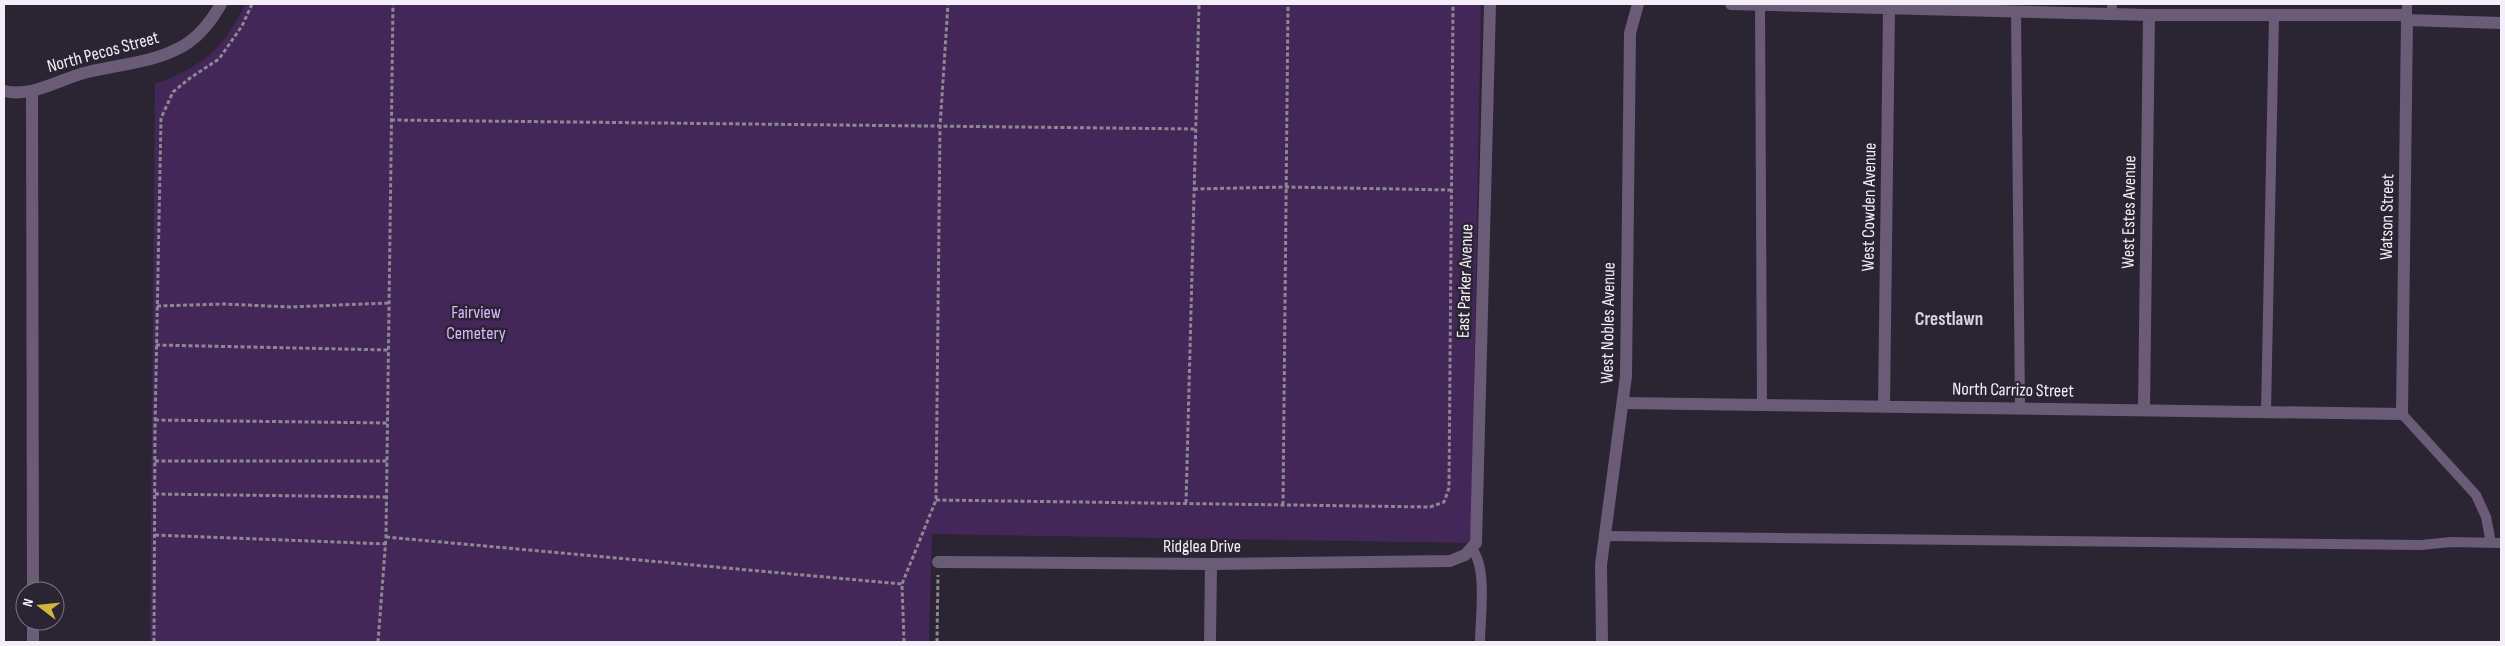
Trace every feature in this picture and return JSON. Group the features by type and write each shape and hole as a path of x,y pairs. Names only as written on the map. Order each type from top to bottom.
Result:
{"street":[{"name":"North Pecos Street","path":"4,91 13,94 32,91 87,72 143,63 164,56 185,46 206,28 221,4"},
{"name":"East Parker Avenue","path":"1468,552 1476,542 1490,4"},
{"name":"West Nobles Avenue","path":"1602,642 1602,565 1626,376 1630,32 1638,4"},
{"path":"1731,4 1889,8 1966,7 2016,12 2112,9 2149,15 2257,10 2274,16 2405,15 2407,20 2501,23"},
{"name":"West Cowden Avenue","path":"1884,406 1889,8"},
{"name":"West Estes Avenue","path":"2144,410 2149,15"},
{"name":"Watson Street","path":"2402,414 2407,20"},
{"path":"32,91 33,581"},
{"name":"North Carrizo Street","path":"1623,403 2402,414"},
{"name":"Ridglea Drive","path":"938,562 1211,564 1450,561 1468,552"},
{"path":"1210,642 1211,564"}],"lane":[{"path":"1760,4 1762,404"},
{"path":"2407,4 2407,20"},
{"path":"2016,12 2020,408"},
{"path":"2266,412 2274,16"},
{"path":"1605,536 2422,545 2451,542 2496,543 2476,495 2402,414"},
{"path":"1468,552 1476,554 1481,568 1480,642"}],"path":[{"path":"154,642 156,345 161,118 173,92 219,59 242,26 252,4"},
{"path":"378,642 386,544 393,4"},
{"path":"904,642 902,584 936,500 940,127 948,4"},
{"path":"1186,503 1199,4"},
{"path":"1283,505 1288,4"},
{"path":"936,500 1430,507 1444,502 1450,488 1453,4"},
{"path":"391,120 1196,129"},
{"path":"1194,189 1286,187 1452,190"},
{"path":"157,306 224,304 290,307 389,303"},
{"path":"156,345 388,350"},
{"path":"155,420 388,423"},
{"path":"155,461 387,461"},
{"path":"155,494 387,497"},
{"path":"155,534 386,544"},
{"path":"386,537 902,584"},
{"path":"937,642 938,562"}],"green space":[{"name":"Fairview Cemetery","path":"245,4 1481,4 1471,543 932,534 929,642 150,642 155,84 186,71 209,55 228,34"}],"district":[{"name":"Crestlawn","path":"1949,319"}]}
